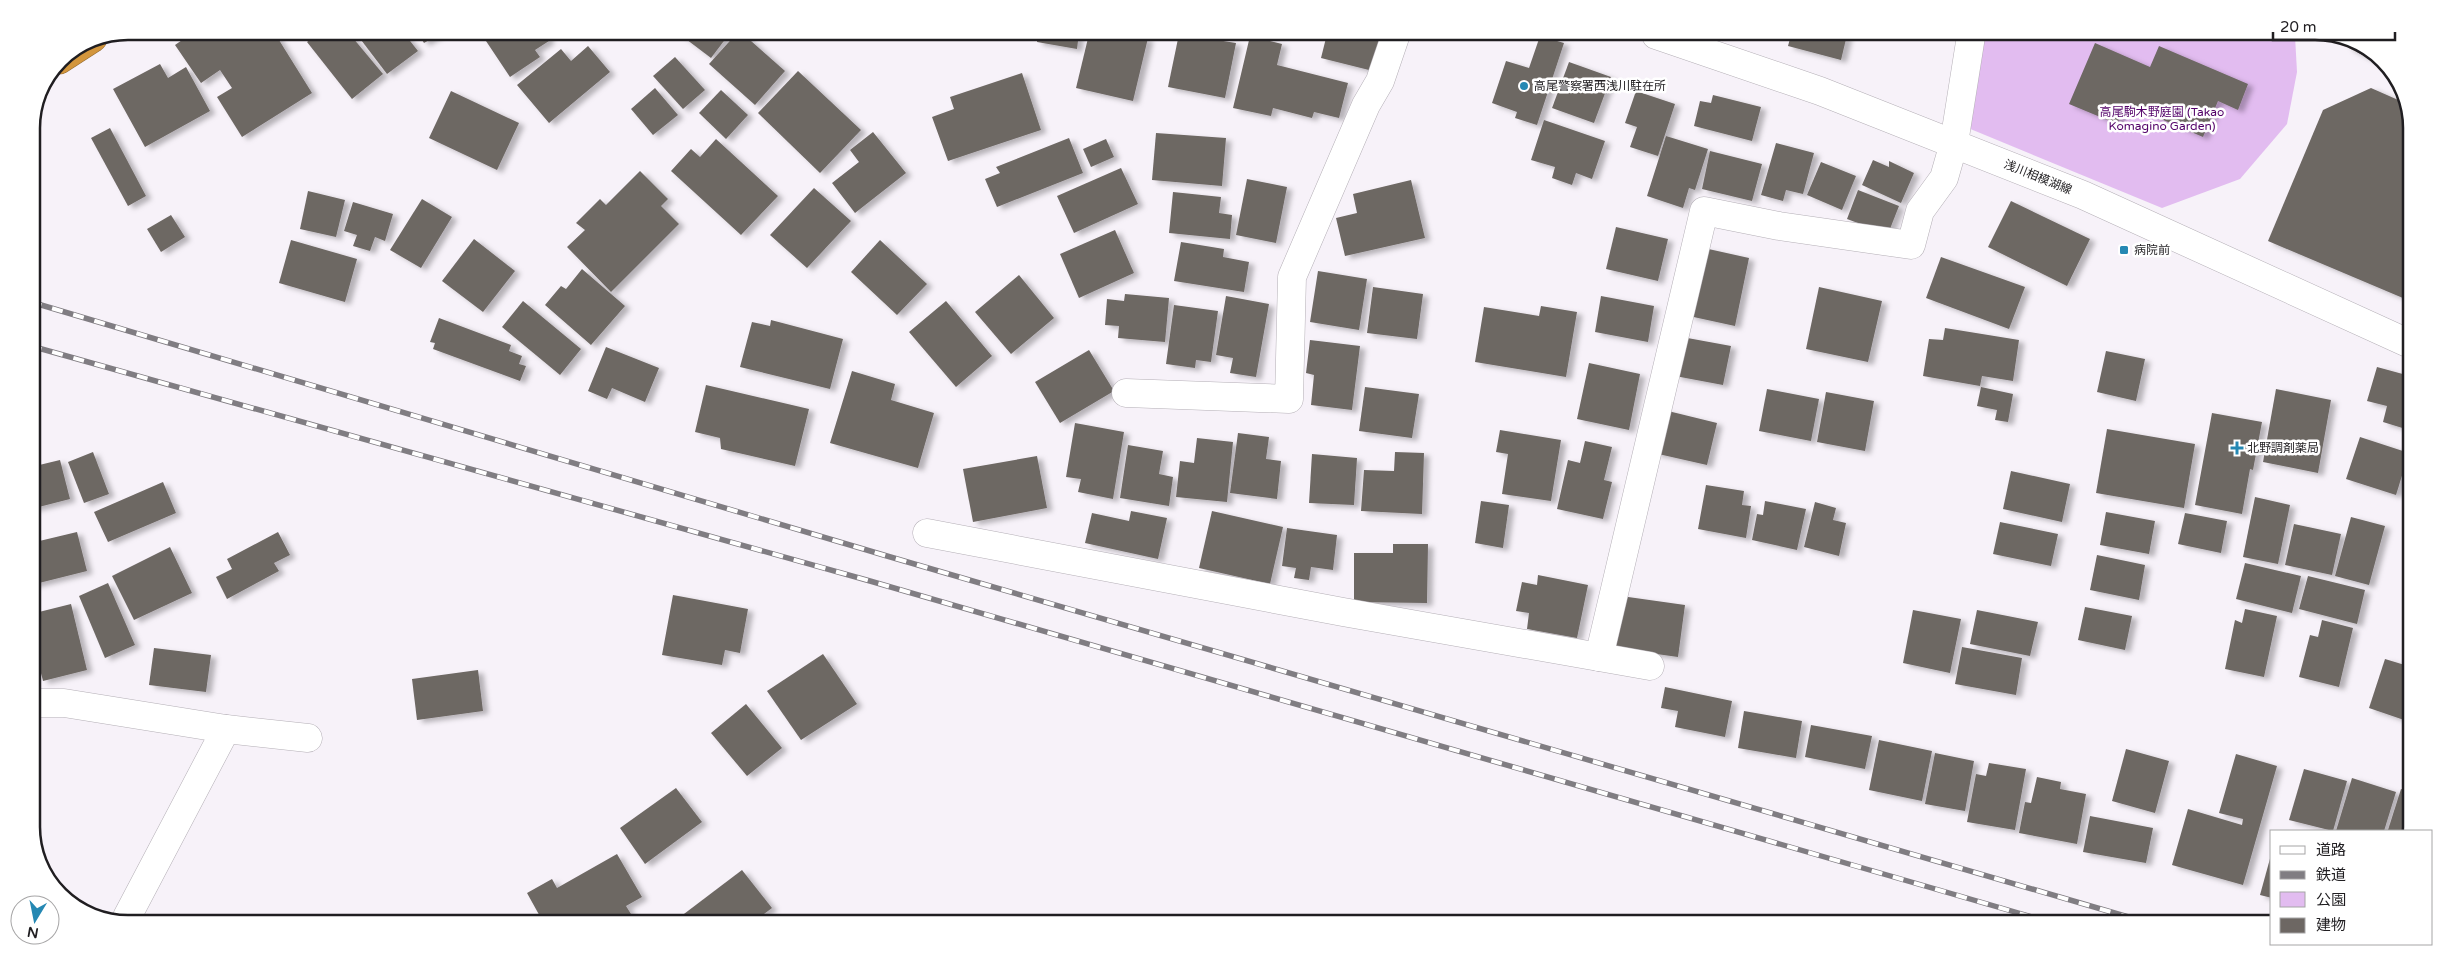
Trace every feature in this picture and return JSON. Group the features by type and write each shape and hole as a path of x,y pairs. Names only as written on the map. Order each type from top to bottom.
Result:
{"street":[{"path":"1126,393 1289,400 1292,277 1366,105 1380,81 1394,40"},
{"name":"浅川相模湖線","path":"1671,40 1820,90 2083,195 2403,341"},
{"path":"1599,657 1704,211 1779,226 1911,245 1920,211 1944,178 1954,143 1970,40"},
{"path":"927,533 1333,610 1650,666"},
{"path":"40,703 64,703 226,729 308,738"},
{"path":"128,915 226,729"}],"green space":[{"name":"高尾駒木野庭園 (Takao Komagino Garden)","path":"1984,40 2295,40 2297,72 2287,124 2240,179 2162,208 1968,128"}],"building":[{"path":"182,40 279,40 312,93 242,137 217,97 232,88 220,70 201,83 175,45"},
{"path":"309,40 355,40 383,74 352,99 307,42"},
{"path":"361,40 409,40 418,51 387,74"},
{"path":"485,40 549,40 535,50 540,57 510,77"},
{"path":"687,40 725,40 711,58"},
{"path":"731,40 750,40 785,71 755,105 709,64"},
{"path":"1037,40 1078,40 1077,49 1037,42"},
{"path":"1088,40 1148,40 1133,101 1076,88"},
{"path":"1178,40 1217,40 1236,43 1225,98 1168,87"},
{"path":"1249,40 1266,40 1282,44 1277,65 1348,83 1339,118 1314,112 1312,118 1273,108 1271,116 1233,108"},
{"path":"1326,40 1381,40 1373,71 1321,58"},
{"name":"高尾警察署西浅川駐在所","path":"1539,40 1554,40 1564,43 1537,125 1515,118 1517,112 1492,103 1506,61 1529,68"},
{"path":"1790,40 1846,40 1841,60 1788,46"},
{"path":"2095,43 2150,67 2159,46 2248,84 2238,110 2218,101 2203,137 2126,104 2117,124 2069,104"},
{"path":"588,46 610,72 549,123 517,85 561,49 571,61"},
{"path":"2348,47 2367,58 2349,48"},
{"path":"675,57 705,90 683,109 653,76"},
{"path":"1569,62 1611,77 1594,123 1552,108"},
{"path":"160,64 168,78 186,67 210,111 145,147 113,89"},
{"path":"798,71 861,130 820,173 758,113"},
{"path":"1022,73 1041,130 948,161 932,117 954,109 950,97"},
{"path":"655,88 678,115 653,135 631,109"},
{"path":"2371,88 2398,100 2403,122 2403,298 2268,241 2323,110"},
{"path":"721,90 748,115 726,139 699,113"},
{"path":"451,91 519,123 497,170 429,138"},
{"path":"1636,91 1675,104 1658,156 1630,147 1637,127 1625,123"},
{"path":"1713,95 1761,107 1752,141 1694,126 1700,101 1711,103"},
{"path":"1544,120 1605,141 1592,179 1576,173 1572,185 1552,178 1555,167 1531,160"},
{"path":"110,128 146,196 128,206 91,138"},
{"path":"873,132 906,173 855,213 832,183 859,162 850,150"},
{"path":"1156,133 1226,138 1222,186 1152,180"},
{"path":"1666,136 1708,149 1695,190 1689,188 1683,208 1647,196"},
{"path":"1069,138 1083,173 997,207 985,179 1000,173 996,167"},
{"path":"716,139 778,196 741,235 671,171 691,149 700,157"},
{"path":"1106,139 1114,157 1091,167 1083,149"},
{"path":"1776,143 1814,153 1803,194 1786,190 1783,201 1761,195"},
{"path":"1710,151 1762,164 1752,201 1702,189"},
{"path":"1873,160 1889,167 1889,161 1914,173 1901,203 1862,185"},
{"path":"1821,162 1856,176 1842,210 1807,195"},
{"path":"1121,168 1138,204 1074,233 1057,196"},
{"path":"640,171 668,199 661,206 679,224 611,292 567,247 585,230 576,223 600,199 606,205"},
{"path":"1247,179 1287,187 1276,243 1236,235"},
{"path":"1411,180 1425,238 1345,256 1336,218 1357,213 1353,194"},
{"path":"814,188 851,221 807,268 770,235"},
{"path":"1858,190 1899,206 1888,234 1847,219"},
{"path":"308,191 345,200 336,237 300,229"},
{"path":"1173,192 1221,197 1219,213 1232,215 1230,239 1169,233"},
{"path":"422,199 452,217 421,268 390,250"},
{"path":"2011,201 2090,239 2067,286 1988,247"},
{"path":"353,202 393,214 385,241 375,237 370,251 353,246 357,235 344,231"},
{"path":"171,215 185,237 161,252 147,229"},
{"path":"1616,227 1668,239 1658,281 1606,269"},
{"path":"1115,230 1134,273 1079,298 1060,254"},
{"path":"474,239 515,271 483,312 442,281"},
{"path":"291,240 357,259 345,302 279,283"},
{"path":"880,240 927,284 897,315 851,272"},
{"path":"1181,242 1224,249 1223,257 1249,262 1244,292 1174,281"},
{"path":"1704,248 1749,258 1735,326 1689,316"},
{"path":"1941,257 2025,287 2009,329 1926,298"},
{"path":"582,269 625,306 591,345 545,305 561,286 566,289"},
{"path":"1318,271 1367,279 1359,330 1310,322"},
{"path":"1019,275 1054,318 1011,354 975,312"},
{"path":"1373,287 1423,294 1417,339 1367,333"},
{"path":"1819,287 1882,301 1868,362 1806,349"},
{"path":"1125,294 1169,298 1165,342 1118,338 1119,326 1105,325 1107,299 1124,301"},
{"path":"1226,296 1269,304 1256,377 1230,373 1233,358 1216,355"},
{"path":"1601,296 1654,306 1648,342 1595,332"},
{"path":"523,301 581,349 560,375 502,327"},
{"path":"946,301 992,356 956,387 909,332"},
{"path":"1174,305 1218,311 1211,362 1196,360 1195,368 1166,364"},
{"path":"1541,306 1577,312 1566,377 1475,362 1484,307 1539,316"},
{"path":"439,318 511,345 509,351 522,356 519,364 526,366 520,381 433,349 435,343 430,342"},
{"path":"771,320 843,339 830,389 740,367 752,322 770,326"},
{"path":"1945,328 2019,340 2013,381 1982,376 1980,386 1923,376 1929,339 1943,340"},
{"path":"1682,337 1731,346 1723,385 1675,376"},
{"path":"1310,340 1360,346 1352,410 1311,405 1314,375 1306,373"},
{"path":"606,347 659,368 645,402 612,388 607,399 588,391"},
{"path":"1089,350 1114,391 1060,423 1035,382"},
{"path":"2106,351 2145,359 2136,401 2097,392"},
{"path":"1589,363 1640,374 1629,430 1577,419"},
{"path":"2377,367 2403,374 2403,428 2383,422 2387,406 2367,401"},
{"path":"852,371 895,384 891,400 934,413 918,468 830,443"},
{"path":"706,385 809,409 795,466 721,449 720,438 695,432"},
{"path":"1365,387 1419,394 1412,438 1359,431"},
{"path":"1981,387 2013,394 2008,422 1995,420 1997,410 1977,406"},
{"path":"1767,389 1819,399 1811,441 1759,431"},
{"path":"2276,389 2331,400 2318,473 2263,462"},
{"path":"1826,392 1874,401 1865,451 1817,442"},
{"path":"1664,410 1717,423 1707,465 1654,453"},
{"path":"2212,413 2262,422 2253,470 2250,469 2242,514 2195,505"},
{"path":"1075,423 1124,432 1113,499 1078,492 1081,479 1066,477"},
{"path":"2107,429 2195,444 2184,508 2096,493"},
{"path":"1500,430 1561,440 1551,501 1502,494 1508,454 1496,452"},
{"path":"1238,433 1269,437 1266,459 1281,461 1277,499 1230,493"},
{"path":"2360,437 2403,451 2403,472 2396,495 2346,479"},
{"path":"1197,438 1233,442 1227,502 1176,497 1180,461 1194,463"},
{"path":"1585,441 1612,447 1604,480 1612,482 1603,519 1557,509 1568,460 1580,463"},
{"path":"1128,445 1163,451 1159,474 1173,477 1169,506 1120,498"},
{"path":"93,452 109,494 84,503 68,462"},
{"path":"1395,452 1424,453 1422,514 1361,511 1364,470 1394,471"},
{"path":"1312,454 1357,458 1354,505 1309,503"},
{"path":"1037,456 1047,508 973,522 963,469"},
{"path":"60,460 70,499 40,507 40,465"},
{"path":"2011,471 2070,484 2062,522 2003,509"},
{"path":"163,482 176,513 108,542 94,512"},
{"path":"1706,485 1744,491 1742,505 1751,506 1746,538 1698,529"},
{"path":"2255,497 2290,505 2278,564 2243,557"},
{"path":"1481,501 1509,505 1503,548 1475,543"},
{"path":"1765,501 1806,509 1797,550 1752,540 1757,514 1763,515"},
{"path":"1815,502 1836,508 1833,520 1846,523 1839,556 1804,547"},
{"path":"1131,511 1167,518 1158,559 1085,543 1092,513 1129,521"},
{"path":"1212,511 1283,527 1270,584 1199,568"},
{"path":"2106,512 2155,521 2149,554 2100,545"},
{"path":"2185,513 2227,521 2221,553 2178,544"},
{"path":"2351,517 2385,526 2369,585 2335,576"},
{"path":"2000,522 2058,534 2051,566 1993,554"},
{"path":"2294,524 2341,534 2332,575 2285,565"},
{"path":"1287,528 1337,535 1333,570 1311,567 1309,580 1294,578 1296,568 1282,566"},
{"path":"77,532 87,571 40,583 40,541"},
{"path":"278,532 290,555 274,563 279,571 227,599 216,577 232,569 227,559"},
{"path":"1393,544 1428,544 1427,603 1354,602 1354,553 1393,553"},
{"path":"170,547 192,593 134,620 112,576"},
{"path":"2097,555 2145,565 2139,600 2090,590"},
{"path":"2245,563 2301,576 2292,613 2236,599"},
{"path":"1538,575 1588,585 1577,638 1527,629 1529,613 1516,611 1522,582 1537,585"},
{"path":"2308,576 2365,590 2357,624 2299,609"},
{"path":"108,583 135,645 105,658 79,596"},
{"path":"673,595 748,609 740,653 725,650 722,665 662,655"},
{"path":"1621,596 1685,605 1678,657 1614,648"},
{"path":"71,604 87,670 43,681 40,669 40,612"},
{"path":"2085,607 2132,616 2125,650 2078,640"},
{"path":"2245,609 2277,616 2264,677 2225,669 2235,620 2242,623"},
{"path":"1913,610 1961,619 1950,673 1903,663"},
{"path":"1977,610 2038,622 2030,656 1970,644"},
{"path":"2322,620 2353,628 2339,687 2299,677 2310,635 2318,637"},
{"path":"1962,647 2022,658 2016,695 1955,684"},
{"path":"154,648 211,655 206,692 149,685"},
{"path":"823,654 857,704 801,740 767,691"},
{"path":"2385,659 2403,664 2403,720 2369,708"},
{"path":"478,670 483,711 417,720 412,679"},
{"path":"1665,687 1732,701 1725,737 1675,727 1678,711 1661,708"},
{"path":"746,704 782,748 747,776 711,733"},
{"path":"1744,711 1802,721 1796,758 1738,748"},
{"path":"1811,725 1872,736 1865,769 1805,757"},
{"path":"1879,740 1932,751 1922,801 1869,790"},
{"path":"2126,749 2169,761 2155,813 2112,801"},
{"path":"1935,753 1974,761 1965,811 1925,804"},
{"path":"2236,754 2277,766 2243,885 2172,865 2188,809 2242,825 2243,819 2219,813"},
{"path":"1989,763 2026,769 2015,830 1967,822 1976,774 1986,776"},
{"path":"2304,769 2347,781 2333,830 2289,820"},
{"path":"2037,777 2061,782 2060,789 2086,794 2077,844 2019,833 2025,802 2031,803"},
{"path":"2352,778 2396,792 2384,830 2336,830"},
{"path":"676,788 702,822 645,864 620,828"},
{"path":"2401,789 2403,790 2403,830 2388,830"},
{"path":"2090,816 2153,828 2146,863 2083,852"},
{"path":"617,854 642,897 626,906 631,914 629,915 539,915 527,893 552,879 557,888"},
{"path":"2270,859 2270,898 2260,895"},
{"path":"742,870 772,908 763,915 683,915"}],"railway":[{"path":"40,305 887,556 2121,915"},
{"path":"40,349 870,581 2025,915"}],"place":[{"name":"高尾警察署西浅川駐在所","path":"1524,86"},
{"name":"病院前","path":"2124,250"},
{"name":"北野調剤薬局","path":"2237,448"}]}
